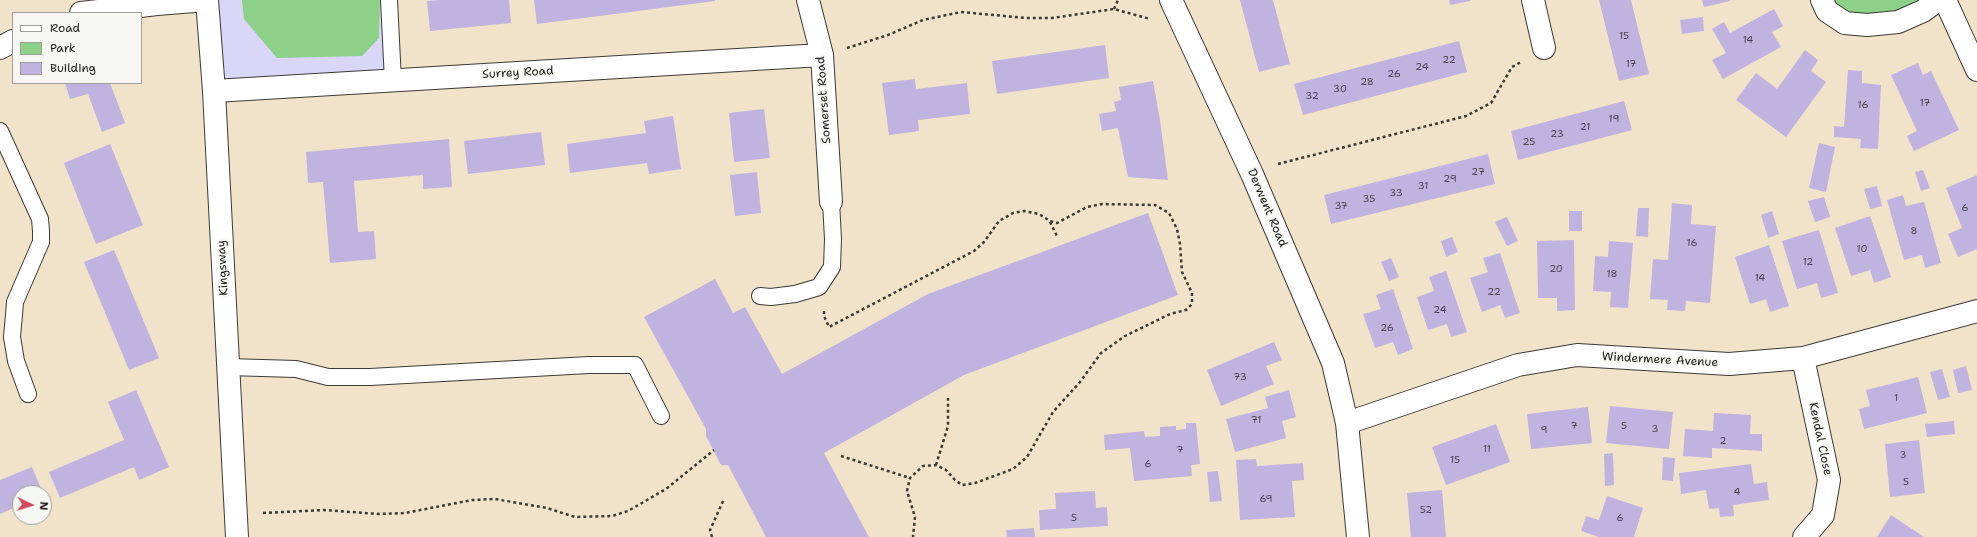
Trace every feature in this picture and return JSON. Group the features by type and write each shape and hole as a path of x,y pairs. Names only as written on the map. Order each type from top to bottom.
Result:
{"street":[{"path":"89,12 208,0"},
{"name":"Kingsway","path":"208,0 238,537"},
{"name":"Somerset Road","path":"808,0 822,55 831,202"},
{"name":"Derwent Road","path":"1171,0 1252,174 1333,363 1347,423 1358,537"},
{"path":"1533,0 1544,48"},
{"path":"1822,0 1827,11 1845,23 1867,25 1898,22 1923,11 1938,0"},
{"path":"1945,0 1977,70"},
{"path":"0,48 12,42"},
{"name":"Surrey Road","path":"214,91 822,55"},
{"name":"Windermere Avenue","path":"1347,423 1518,365 1577,355 1729,364 1803,358 1977,311"},
{"name":"Kendal Close","path":"1803,358 1829,480 1822,515 1804,537"}],"lane":[{"path":"389,0 394,81"},
{"path":"0,131 40,219 41,242 15,302 12,337 16,361 28,394"},
{"path":"760,296 771,297 795,294 819,287 832,267 833,239 831,202"},
{"path":"228,367 296,369 328,377 370,377 589,365 635,366 662,416"}],"path":[{"path":"1114,8 1118,0"},
{"path":"822,55 888,35 924,20 961,12 1026,18 1052,18 1114,8 1184,30"},
{"path":"1252,174 1279,164 1466,116 1491,103 1512,67 1544,48"},
{"path":"824,304 824,316 829,327 974,251 984,242 998,221 1013,213 1024,211 1039,214 1050,221 1057,223 1087,207 1102,204 1155,205 1168,213 1177,229 1180,244 1182,272 1192,293 1192,304 1186,310 1170,314 1125,336 1100,353 1080,382 1053,412 1027,457 1013,469 975,483 962,485 946,470 936,465 923,466 910,478 907,491 914,517 913,537"},
{"path":"1050,221 1058,238"},
{"path":"936,465 948,426 948,398"},
{"path":"236,514 324,510 379,514 405,513 472,500 495,498 547,508 575,517 612,516 628,511 666,489 714,450"},
{"path":"840,456 910,478"},
{"path":"712,537 710,530 724,499"}],"shaded area":[{"path":"207,0 389,0 393,81 214,91"}],"green space":[{"path":"242,0 380,0 379,38 362,56 277,58 244,19"},
{"path":"1822,0 1938,0 1867,25"}],"building":[{"path":"509,0 511,23 430,31 427,1"},
{"path":"534,0 715,0 715,1 537,24"},
{"path":"1240,0 1273,0 1290,64 1259,72"},
{"path":"1449,0 1470,0 1470,1 1450,5"},
{"path":"1599,0 1631,0 1649,74 1619,81"},
{"path":"1702,0 1730,0 1730,1 1704,7"},
{"path":"1774,9 1783,26 1772,32 1781,47 1723,79 1712,60 1726,53 1712,29 1724,22 1730,33"},
{"path":"1703,17 1704,31 1682,34 1680,20"},
{"path":"1459,41 1467,72 1303,115 1294,84"},
{"path":"1105,45 1109,78 997,94 992,61"},
{"path":"1805,50 1818,60 1811,71 1826,82 1786,137 1736,100 1756,73 1777,89"},
{"path":"1918,63 1923,75 1931,71 1959,130 1914,151 1907,136 1917,131 1891,75"},
{"path":"1848,70 1862,71 1862,83 1881,85 1878,149 1860,148 1861,139 1834,137 1834,126 1844,127"},
{"path":"915,79 916,89 967,83 970,114 918,120 919,131 889,135 882,83"},
{"path":"1153,81 1168,180 1128,177 1118,128 1102,131 1099,114 1116,111 1114,102 1121,100 1119,87"},
{"path":"65,84 110,84 125,123 102,132 88,94 70,99"},
{"path":"1624,101 1632,130 1518,160 1511,131"},
{"path":"764,109 770,158 734,162 729,113"},
{"path":"673,116 681,169 649,174 647,163 570,173 567,144 646,133 644,121"},
{"path":"541,132 545,165 468,174 464,141"},
{"path":"449,139 452,187 423,189 423,175 354,181 358,232 374,231 376,259 330,263 323,182 308,183 306,152"},
{"path":"1819,143 1835,147 1826,192 1809,188"},
{"path":"110,144 143,225 96,244 64,163"},
{"path":"1488,154 1495,184 1331,224 1324,195"},
{"path":"1923,170 1930,188 1921,191 1915,172"},
{"path":"757,172 761,213 735,216 730,175"},
{"path":"1977,175 1977,249 1958,257 1948,234 1962,228 1946,188"},
{"path":"1877,186 1882,206 1870,209 1864,189"},
{"path":"1903,195 1906,206 1924,202 1941,263 1925,268 1922,255 1904,260 1887,200"},
{"path":"1824,197 1830,217 1815,222 1808,201"},
{"path":"1672,203 1692,205 1691,224 1716,226 1710,303 1686,301 1685,311 1667,310 1668,300 1650,299 1653,259 1668,260"},
{"path":"1638,208 1649,208 1648,237 1636,236"},
{"path":"1569,211 1582,211 1582,231 1569,231"},
{"path":"1772,211 1779,234 1768,238 1761,215"},
{"path":"1148,213 1178,295 964,375 824,453 869,537 766,537 728,465 721,465 706,436 706,429 644,317 715,279 733,313 745,307 782,374 928,294"},
{"path":"1870,216 1891,277 1874,283 1870,270 1851,276 1835,228"},
{"path":"1507,217 1518,241 1507,246 1495,222"},
{"path":"1819,230 1838,293 1821,298 1817,283 1797,289 1782,241"},
{"path":"1452,237 1458,252 1446,257 1441,241"},
{"path":"1574,240 1575,310 1557,311 1557,298 1538,298 1537,241"},
{"path":"1609,241 1633,243 1628,308 1610,307 1611,292 1593,291 1595,256 1608,257"},
{"path":"1769,245 1789,306 1770,312 1766,299 1750,304 1735,257"},
{"path":"114,250 159,358 129,370 84,262"},
{"path":"1500,253 1520,313 1505,318 1500,305 1482,312 1470,278 1488,272 1483,258"},
{"path":"1391,258 1399,277 1389,281 1381,262"},
{"path":"1446,271 1467,332 1451,337 1447,324 1428,330 1417,297 1434,291 1429,277"},
{"path":"1393,289 1413,349 1398,355 1393,342 1375,348 1363,314 1381,309 1376,295"},
{"path":"1274,342 1282,360 1266,366 1274,384 1221,406 1207,370"},
{"path":"1966,366 1972,390 1958,393 1953,370"},
{"path":"1942,369 1950,397 1938,400 1930,372"},
{"path":"1918,377 1927,413 1864,429 1859,409 1870,406 1866,390"},
{"path":"136,390 169,467 139,480 134,467 60,498 49,472 124,440 108,402"},
{"path":"1289,390 1296,417 1282,421 1286,438 1235,452 1226,419 1268,408 1265,397"},
{"path":"1610,406 1673,412 1669,449 1606,443"},
{"path":"1588,407 1592,443 1531,449 1527,414"},
{"path":"1714,413 1751,415 1750,434 1762,434 1762,451 1712,448 1712,458 1683,456 1685,429 1713,431"},
{"path":"1954,421 1955,434 1927,437 1925,424"},
{"path":"1186,423 1196,423 1200,464 1191,465 1192,476 1134,481 1130,448 1105,450 1104,435 1144,431 1145,437 1160,436 1160,427 1176,426 1176,430 1186,429"},
{"path":"1496,424 1510,462 1446,485 1432,447"},
{"path":"1919,440 1925,493 1890,497 1885,444"},
{"path":"1613,453 1614,485 1605,486 1604,454"},
{"path":"1663,457 1675,458 1673,481 1662,480"},
{"path":"1256,459 1257,466 1303,463 1304,480 1292,481 1295,517 1240,520 1236,460"},
{"path":"1751,464 1754,484 1767,482 1769,500 1733,505 1734,516 1720,517 1719,508 1709,509 1706,490 1681,494 1679,473"},
{"path":"32,467 40,485 12,485 12,509 0,514 0,480"},
{"path":"1218,471 1222,501 1210,502 1207,472"},
{"path":"1442,490 1446,537 1411,537 1407,493"},
{"path":"1095,491 1096,508 1107,507 1108,526 1040,530 1039,510 1056,509 1055,493"},
{"path":"1607,496 1643,508 1634,537 1599,537 1581,531 1586,516 1599,520"},
{"path":"1891,515 1924,537 1877,537"},
{"path":"1034,528 1035,537 1007,537 1006,530"}]}
